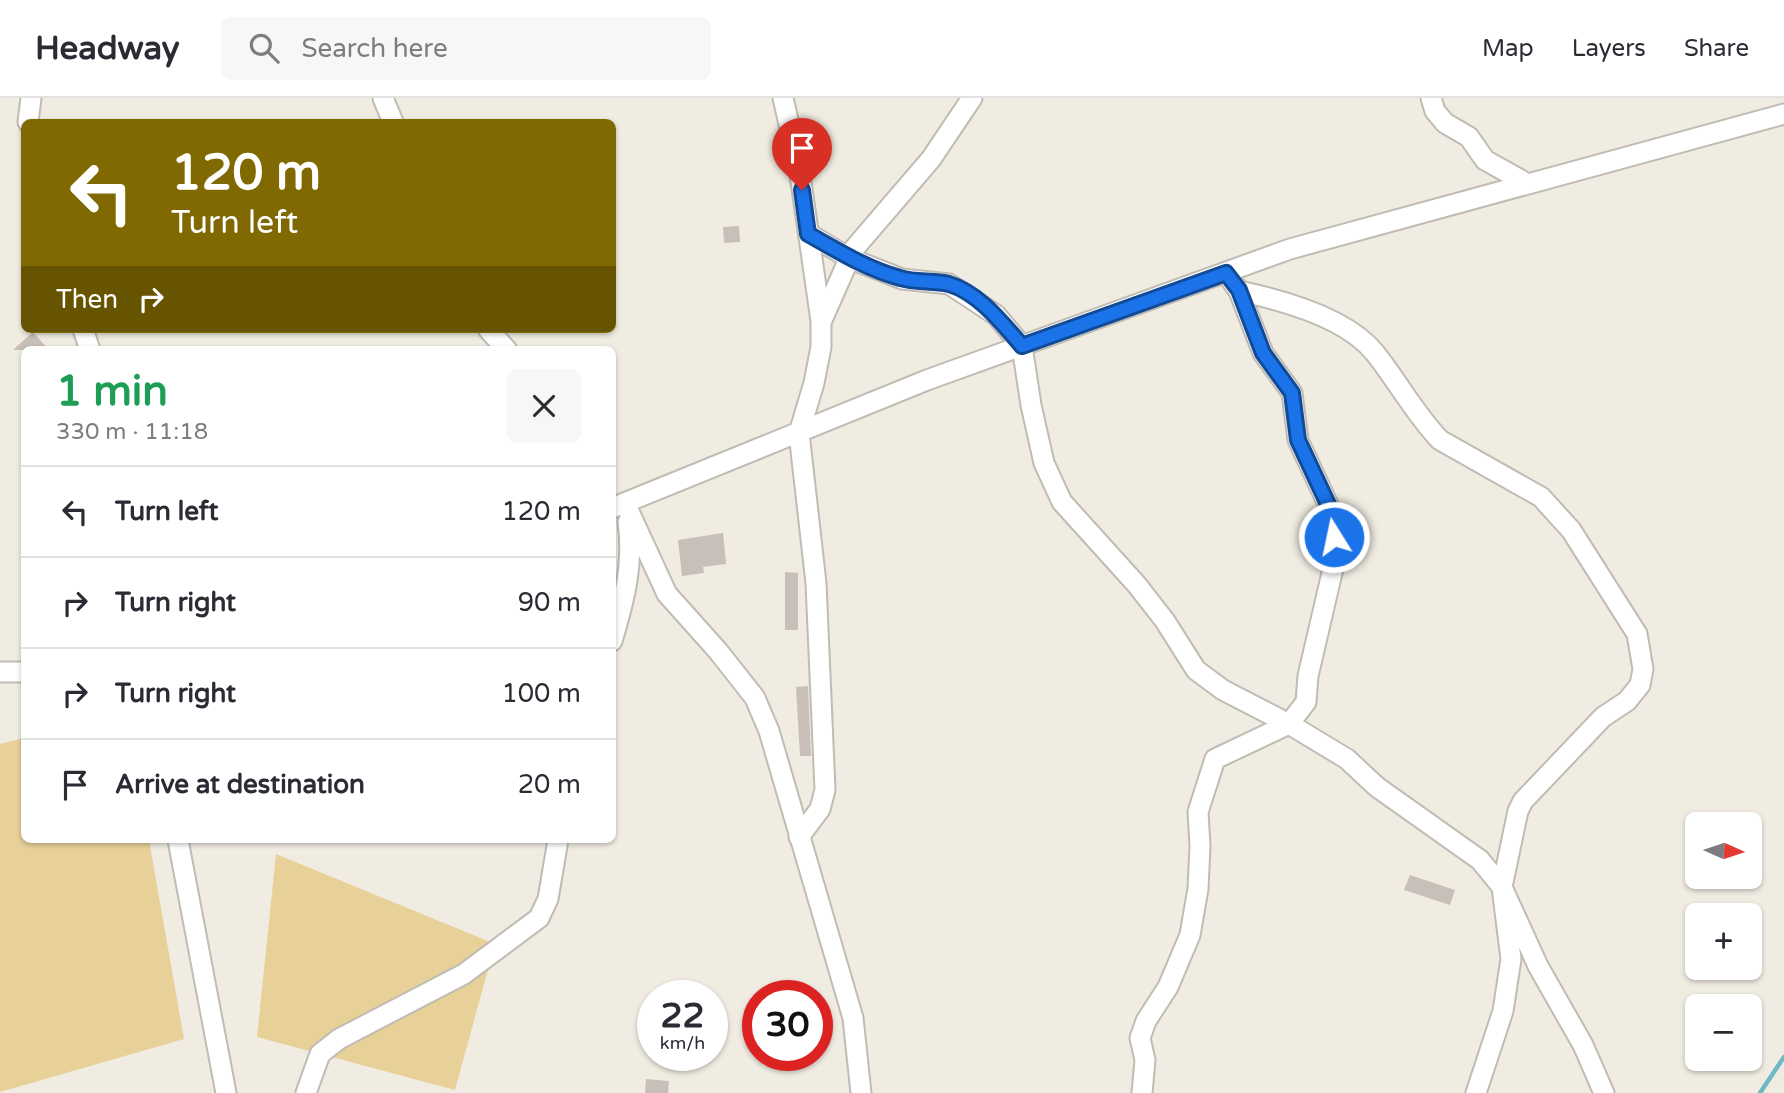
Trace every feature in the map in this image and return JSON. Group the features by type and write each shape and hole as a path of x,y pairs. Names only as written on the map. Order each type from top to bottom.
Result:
{"street":[{"path":"28,119 31,98"},
{"path":"383,98 392,119"},
{"path":"783,98 799,168 821,321 821,347 814,383 799,433 816,583 825,790 820,809 799,837"},
{"path":"821,321 853,250 931,159 972,98"},
{"path":"1431,98 1440,117 1469,137 1485,160 1526,183"},
{"path":"617,504 927,380 1290,249 1784,114"},
{"path":"808,234 849,258 902,279 949,284 996,315 1022,346 1044,463 1062,502 1137,585 1165,621 1196,670 1223,690 1289,724 1347,760 1377,787 1480,860 1502,887 1538,966 1583,1045 1604,1093"},
{"path":"1142,1093 1145,1060 1140,1038 1146,1021 1168,987 1190,935 1198,889 1198,812 1207,777 1215,759 1289,724 1306,702 1308,676 1335,559 1333,515 1298,440 1292,393 1263,353 1239,290 1226,273"},
{"path":"1239,290 1283,300 1353,333 1374,351 1427,427 1440,440 1541,497 1571,530 1637,634 1643,669 1640,685 1627,701 1603,717 1523,801 1518,811 1502,887 1511,959 1503,1011 1475,1093"},
{"path":"492,333 503,346"},
{"path":"616,627 628,586 631,543 617,504"},
{"path":"617,504 667,594 718,651 755,698 769,731 853,1018 861,1093"},
{"path":"0,672 21,672"},
{"path":"179,843 226,1093"},
{"path":"306,1093 320,1054 339,1039 464,974 539,918 548,899 557,843"}],"shaded area":[{"path":"21,739 21,843 150,843 184,1039 0,1092 0,744"},
{"path":"276,854 495,944 455,1090 257,1037"}],"building":[{"path":"739,226 740,242 724,243 723,227"},
{"path":"32,333 45,346 21,346 21,350 13,350"},
{"path":"723,533 726,564 703,567 704,573 682,576 678,540"},
{"path":"785,572 798,573 798,630 785,630"},
{"path":"808,686 811,756 800,756 796,687"},
{"path":"1410,875 1455,890 1450,905 1404,890"},
{"path":"646,1079 669,1081 668,1093 645,1093"}],"waterway":[{"path":"1760,1093 1784,1057"}],"route":[{"path":"802,190 808,234 849,258 902,279 949,284 996,315 1022,346 1226,273 1239,290 1263,353 1292,393 1296,406 1298,440 1333,515 1334,537"}]}
